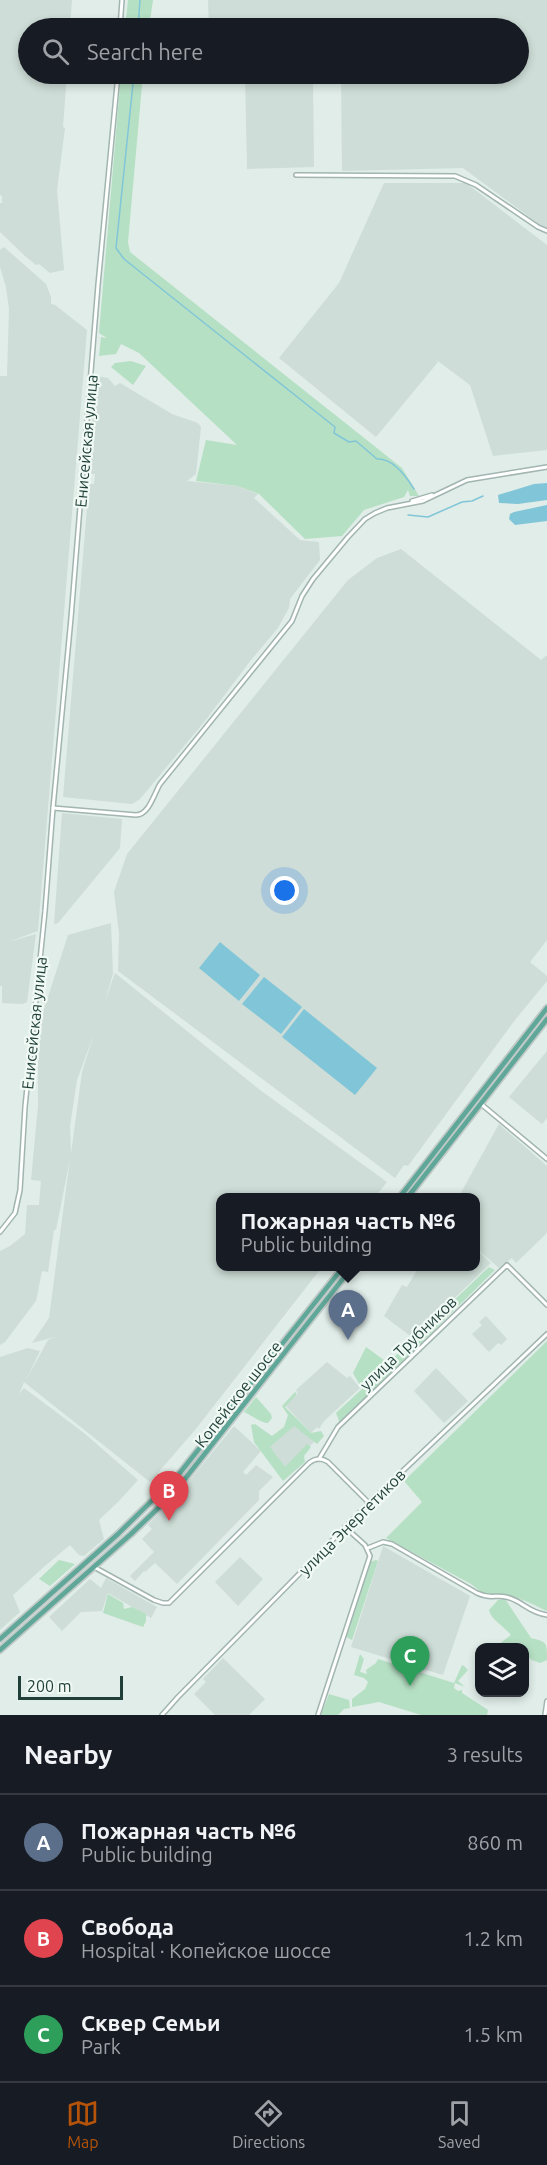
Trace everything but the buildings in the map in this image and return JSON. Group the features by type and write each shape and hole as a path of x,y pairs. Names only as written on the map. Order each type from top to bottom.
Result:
{"main road":[{"path":"402,1193 547,1008"},
{"path":"410,1193 547,1019"},
{"path":"475,1099 481,1104"},
{"name":"Копейское шоссе","path":"0,1639 149,1505 179,1474 340,1271"},
{"name":"Копейское шоссе","path":"0,1650 173,1494 349,1271"},
{"path":"332,1281 338,1286"},
{"path":"318,1300 323,1305"},
{"name":"улица Трубников","path":"86,1562 94,1567"}],"street":[{"path":"121,18 122,0"},
{"name":"Енисейская улица","path":"0,1232 15,1213 20,1190 117,84"},
{"path":"296,175 455,176 476,185 547,231"},
{"path":"52,808 136,815 146,812 160,784 292,621 307,587 365,519 387,508 423,501 467,480 547,467"},
{"path":"481,1104 547,1159"},
{"name":"улица Трубников","path":"94,1567 154,1600 169,1603 309,1463 319,1459 338,1427 507,1265 547,1305"},
{"name":"улица Энергетиков","path":"162,1715 177,1697 369,1503 547,1334"},
{"path":"319,1459 328,1462 369,1503"},
{"path":"318,1715 369,1560 368,1549 345,1527"},
{"path":"368,1549 383,1542 392,1544 485,1596 508,1597 531,1611 547,1614"},
{"path":"545,1715 547,1701"}],"shaded area":[{"path":"0,0 72,0 71,18 18,18 18,84 66,84 63,127 65,128 57,190 64,270 50,273 39,264 36,265 0,232 2,196 0,195"},
{"path":"208,0 547,0 547,230 463,168 342,171 341,84 529,84 529,18 209,18"},
{"path":"245,84 313,84 314,167 247,169"},
{"path":"384,183 466,183 547,245 547,450 493,456 470,385 435,359 438,362 376,437 279,358 339,283"},
{"path":"4,247 46,284 51,304 87,330 38,931 8,942 36,934 27,1002 23,1004 2,1003 2,986 0,986 0,376 7,376 9,309 0,267 0,250"},
{"path":"97,376 108,378 115,386 120,383 172,414 198,423 201,427 196,474 187,481 238,486 258,494 254,498 300,540 319,542 320,560 290,599 289,608 278,628 205,721 140,799 132,804 63,797 89,484 94,484 95,474 87,474"},
{"path":"401,549 541,660 547,655 547,940 530,962 547,976 547,981 515,1020 408,1166 404,1165 395,1178 118,971 119,934 114,892 127,854 348,580 377,558"},
{"path":"62,813 122,819 120,848 58,923 54,924"},
{"path":"111,923 113,974 104,1004 115,973 260,1090 387,1182 378,1193 216,1193 216,1271 319,1271 195,1430 150,1482 24,1382 19,1394 24,1388 84,1433 138,1480 99,1520 104,1539 84,1556 79,1555 70,1545 46,1565 13,1595 20,1612 0,1630 0,1357 28,1348 40,1351 26,1380 48,1340 55,1337 32,1343 49,1318 70,1159 56,1230 54,1230 48,1272 42,1271 36,1301 5,1342 0,1345 0,1251 25,1234 27,1205 39,1205 41,1181 31,1180 38,1106 38,1028 68,935","holes":["94,1034 82,1072 71,1154 70,1126 77,1080"]},
{"path":"547,1051 547,1118 542,1124 509,1097"},
{"path":"499,1124 547,1166 547,1233 516,1263 512,1258 499,1268 480,1251 480,1193 461,1193"},
{"path":"480,1253 491,1263 413,1338 384,1316 402,1285 407,1287 417,1271 480,1271"},
{"path":"486,1316 507,1339 501,1345 498,1343 489,1352 472,1334 482,1325 479,1322"},
{"path":"327,1362 347,1378 350,1376 360,1388 324,1421 319,1429 317,1427 311,1433 285,1405 298,1394 296,1390"},
{"path":"436,1368 468,1401 444,1423 414,1391"},
{"path":"295,1422 316,1440 286,1470 268,1446"},
{"path":"234,1426 261,1451 243,1472 246,1475 256,1465 273,1477 259,1491 259,1500 177,1584 155,1563 135,1581 130,1576 154,1552 142,1539 152,1529 148,1525 183,1488"},
{"path":"383,1546 470,1596 443,1675 351,1647"},
{"path":"240,1557 263,1579 238,1606 215,1582"},
{"path":"106,1578 157,1607 151,1618 108,1593 102,1611 81,1612 62,1631 49,1617 90,1579 101,1588"},
{"path":"223,1658 265,1699 249,1715 215,1715 194,1694 206,1682 203,1679"}],"green space":[{"path":"128,0 153,0 150,18 126,18"},
{"path":"120,84 142,84 128,242 130,252 402,468 419,496 410,496 408,490 404,497 364,510 342,536 305,539 259,494 238,486 196,481 206,440 237,445 139,353 121,344 116,354 99,356 101,337 107,338 99,333"},
{"path":"131,361 146,366 133,385 111,367 115,363"},
{"path":"489,1267 495,1270 340,1423 336,1413 362,1389 353,1373 366,1347 388,1363"},
{"path":"547,1341 546,1611 517,1598 485,1595 471,1584 386,1538 422,1502 404,1481"},
{"path":"295,1392 297,1394 285,1407 311,1433 321,1431 324,1436 317,1444 294,1426 270,1447 285,1467 307,1444 311,1447 304,1456 305,1462 283,1481 254,1442 251,1425 255,1424 272,1436 284,1427 288,1415 282,1406"},
{"path":"256,1397 271,1414 272,1418 268,1423 244,1412"},
{"path":"59,1560 75,1564 50,1586 39,1579"},
{"path":"378,1561 352,1640 346,1637 370,1562"},
{"path":"108,1594 123,1603 124,1609 132,1607 146,1614 143,1627 103,1613"},
{"path":"505,1599 531,1638 545,1644 547,1660 540,1663 529,1658 529,1643 500,1643 511,1635 490,1614 489,1610 498,1600"},
{"path":"360,1654 364,1659 360,1672 367,1674 366,1670 378,1659 454,1683 462,1665 468,1670 458,1681 465,1687 455,1683 454,1688 458,1691 462,1690 462,1693 488,1710 487,1715 421,1715 379,1702 352,1707 352,1699 365,1689 368,1682 354,1675"},
{"path":"329,1694 349,1700 350,1708 344,1709 338,1715 321,1715"}],"water":[{"path":"547,483 547,500 518,504 499,503 498,495 534,484"},
{"path":"547,505 547,521 515,525 509,519 510,514 514,512"},
{"path":"220,942 260,975 239,1001 199,968"},
{"path":"264,977 302,1007 281,1034 242,1004"},
{"path":"304,1009 377,1068 355,1095 282,1037"}],"waterway":[{"path":"139,18 140,0"},
{"path":"133,84 116,248 124,259 335,427 334,433 349,442 356,441 377,459 383,459 394,465 414,489"},
{"path":"408,515 428,517 462,502 483,496"}],"place":[{"name":"Пожарная часть №6","path":"348,1340"},
{"name":"Свобода","path":"169,1521"},
{"name":"Сквер Семьи","path":"410,1686"}]}
